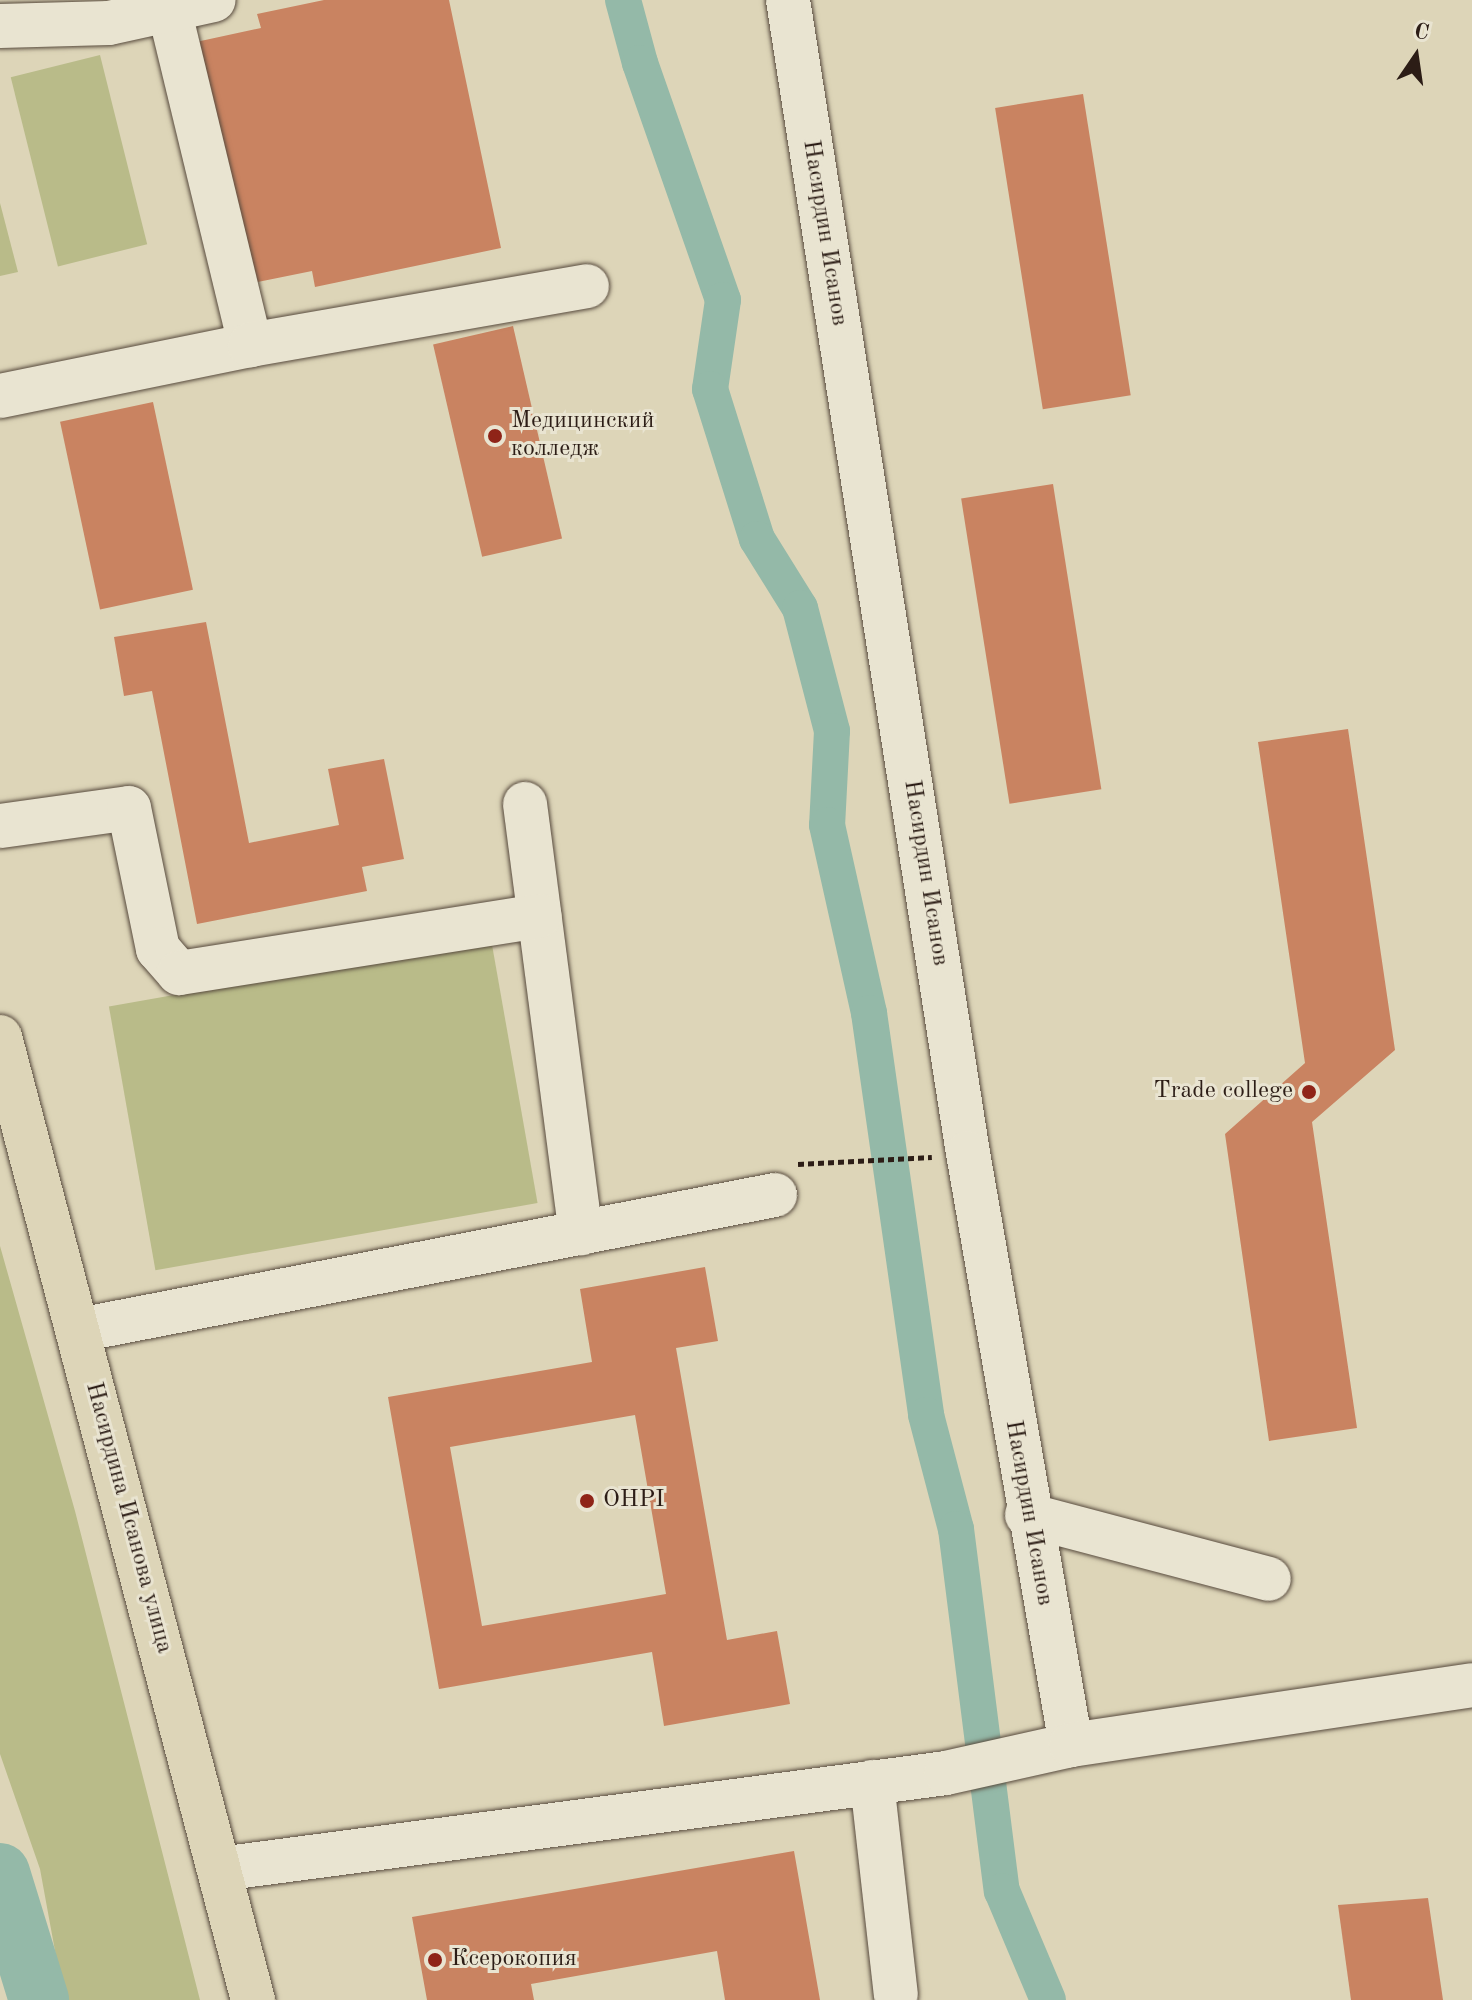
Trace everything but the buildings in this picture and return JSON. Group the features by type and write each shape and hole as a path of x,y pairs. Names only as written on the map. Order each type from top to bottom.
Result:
{"main road":[{"name":"Насирдина Исанова улица","path":"0,1037 253,2000"}],"street":[{"path":"0,26 109,23 214,0"},
{"name":"Насирдин Исанов","path":"788,0 1027,1515 1071,1745"},
{"path":"169,9 250,345"},
{"path":"0,396 250,345 587,286"},
{"path":"525,804 581,1233"},
{"path":"0,826 129,808 158,949 179,973 540,916"},
{"path":"79,1330 775,1195"},
{"path":"1027,1515 1269,1579"},
{"path":"220,1869 946,1773 1014,1761 1071,1745 1472,1685"},
{"path":"872,1782 896,1995"}],"path":[{"path":"775,1195 795,1164 923,1158"}],"green space":[{"path":"100,55 147,244 58,266 11,77"},
{"path":"0,203 18,272 0,276"},
{"path":"491,939 538,1203 155,1270 109,1006"},
{"path":"0,1246 75,1511 200,2000 64,2000 40,1869 0,1754"}],"waterway":[{"path":"623,0 640,63 723,300 710,389 757,539 800,608 832,731 827,825 869,1013 926,1415 956,1529 1002,1891 1048,2000"},
{"path":"0,1873 39,2000"}],"place":[{"name":"Медицинский колледж","path":"495,436"},
{"name":"Trade college","path":"1309,1092"},
{"name":"OHPI","path":"587,1501"},
{"name":"Ксерокопия","path":"435,1960"}]}
